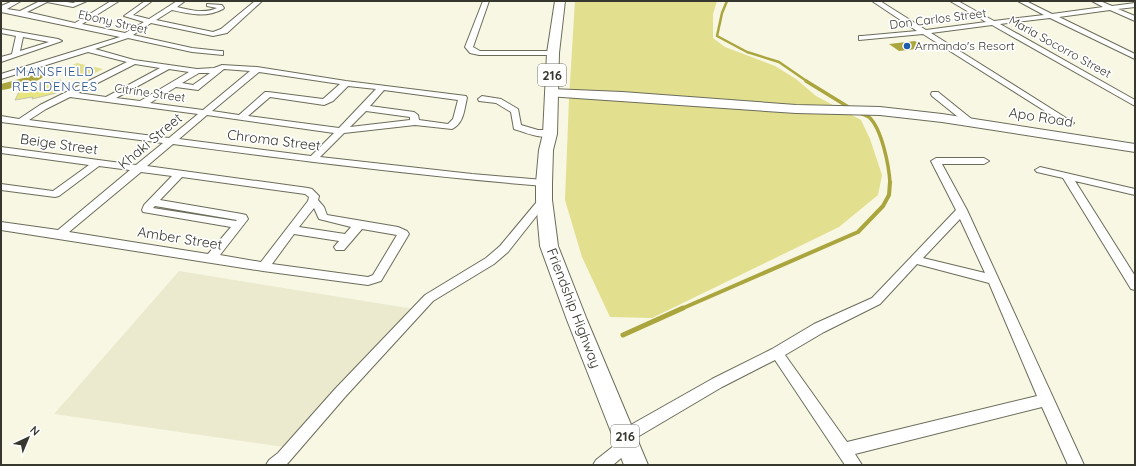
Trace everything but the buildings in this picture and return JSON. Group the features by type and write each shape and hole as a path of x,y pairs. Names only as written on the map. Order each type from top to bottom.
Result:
{"main road":[{"name":"Friendship Highway","path":"560,1 553,54 550,133 546,150 544,191 549,246 577,320 636,465"}],"street":[{"path":"1,1 6,1"},
{"path":"1,10 18,1"},
{"path":"21,13 45,1"},
{"path":"49,1 73,5 83,1"},
{"path":"76,25 116,1"},
{"path":"150,1 126,16 217,34 224,31 259,1"},
{"path":"1,77 126,36 182,1"},
{"path":"198,13 216,1"},
{"path":"486,1 469,47 473,51 493,54 553,54"},
{"path":"875,1 1070,123"},
{"name":"Maria Socorro Street","path":"953,1 1135,103"},
{"path":"1021,1 1135,56"},
{"path":"1095,1 1135,19"},
{"path":"171,8 198,13 212,13 221,8 220,6 209,5"},
{"name":"Don Carlos Street","path":"862,38 924,32 1135,5"},
{"name":"Ebony Street","path":"1,10 192,50 220,53"},
{"path":"1,31 58,41 1,60"},
{"path":"16,55 20,34"},
{"path":"85,49 134,62 166,68 197,71 215,70 222,67 258,69 346,83 463,98 457,121 454,125 449,127 415,122 414,115 364,108"},
{"path":"21,121 43,107 134,62"},
{"path":"176,85 195,88 222,67"},
{"path":"108,99 166,68"},
{"name":"Khaki Street","path":"60,234 258,69"},
{"path":"142,104 176,85 197,71"},
{"path":"242,117 268,94 324,102 330,99 346,83"},
{"path":"313,159 340,130 364,108 382,87"},
{"name":"Apo Road","path":"551,93 622,96 796,109 880,112 942,118 1135,148"},
{"name":"Citrine Street","path":"68,94 340,130 415,122"},
{"path":"935,94 971,123"},
{"path":"482,99 498,101 515,111 517,126 538,133 550,133"},
{"name":"Chroma Street","path":"1,119 313,159 472,177 544,191"},
{"name":"Beige Street","path":"1,150 96,162 137,169"},
{"path":"984,161 936,161 962,210 994,280 1045,400 1076,465"},
{"path":"1,187 55,194 96,162"},
{"path":"137,169 308,191 314,196 313,201 263,267"},
{"path":"1040,170 1135,192"},
{"path":"178,174 152,202 242,217 243,220 211,258"},
{"path":"1066,175 1135,286"},
{"path":"274,465 429,298 490,261 504,248 544,191"},
{"path":"313,201 319,207 323,218 359,225"},
{"path":"601,465 627,440 717,383 777,353 819,328 876,301 962,210"},
{"path":"291,230 343,243 359,225"},
{"name":"Amber Street","path":"1,226 60,234 263,267 368,281 377,278 403,234 398,231 359,225"},
{"path":"916,260 994,280"},
{"path":"777,353 854,465"},
{"path":"844,450 1045,400"}],"shaded area":[{"path":"575,1 717,1 713,14 713,38 725,47 775,66 796,79 816,96 861,120 870,139 882,175 878,195 839,227 652,318 610,317 582,257 565,200"},
{"name":"Armando's Resort","path":"915,41 925,48 899,51 889,44"},
{"path":"77,63 103,69 85,78 59,71"},
{"path":"38,74 45,75 34,82 1,90 1,84"},
{"path":"179,271 414,309 291,448 54,414"}],"waterway":[{"path":"727,1 722,13 717,36 747,52 779,62 808,82"},
{"path":"806,81 850,108"},
{"path":"860,113 869,117 878,130 884,148 890,183"},
{"path":"681,309 858,232 883,206 889,195 890,183"},
{"path":"623,335 683,308"}],"place":[{"name":"Armando's Resort","path":"907,46"}],"district":[{"name":"MANSFIELD RESIDENCES","path":"55,78"}]}
